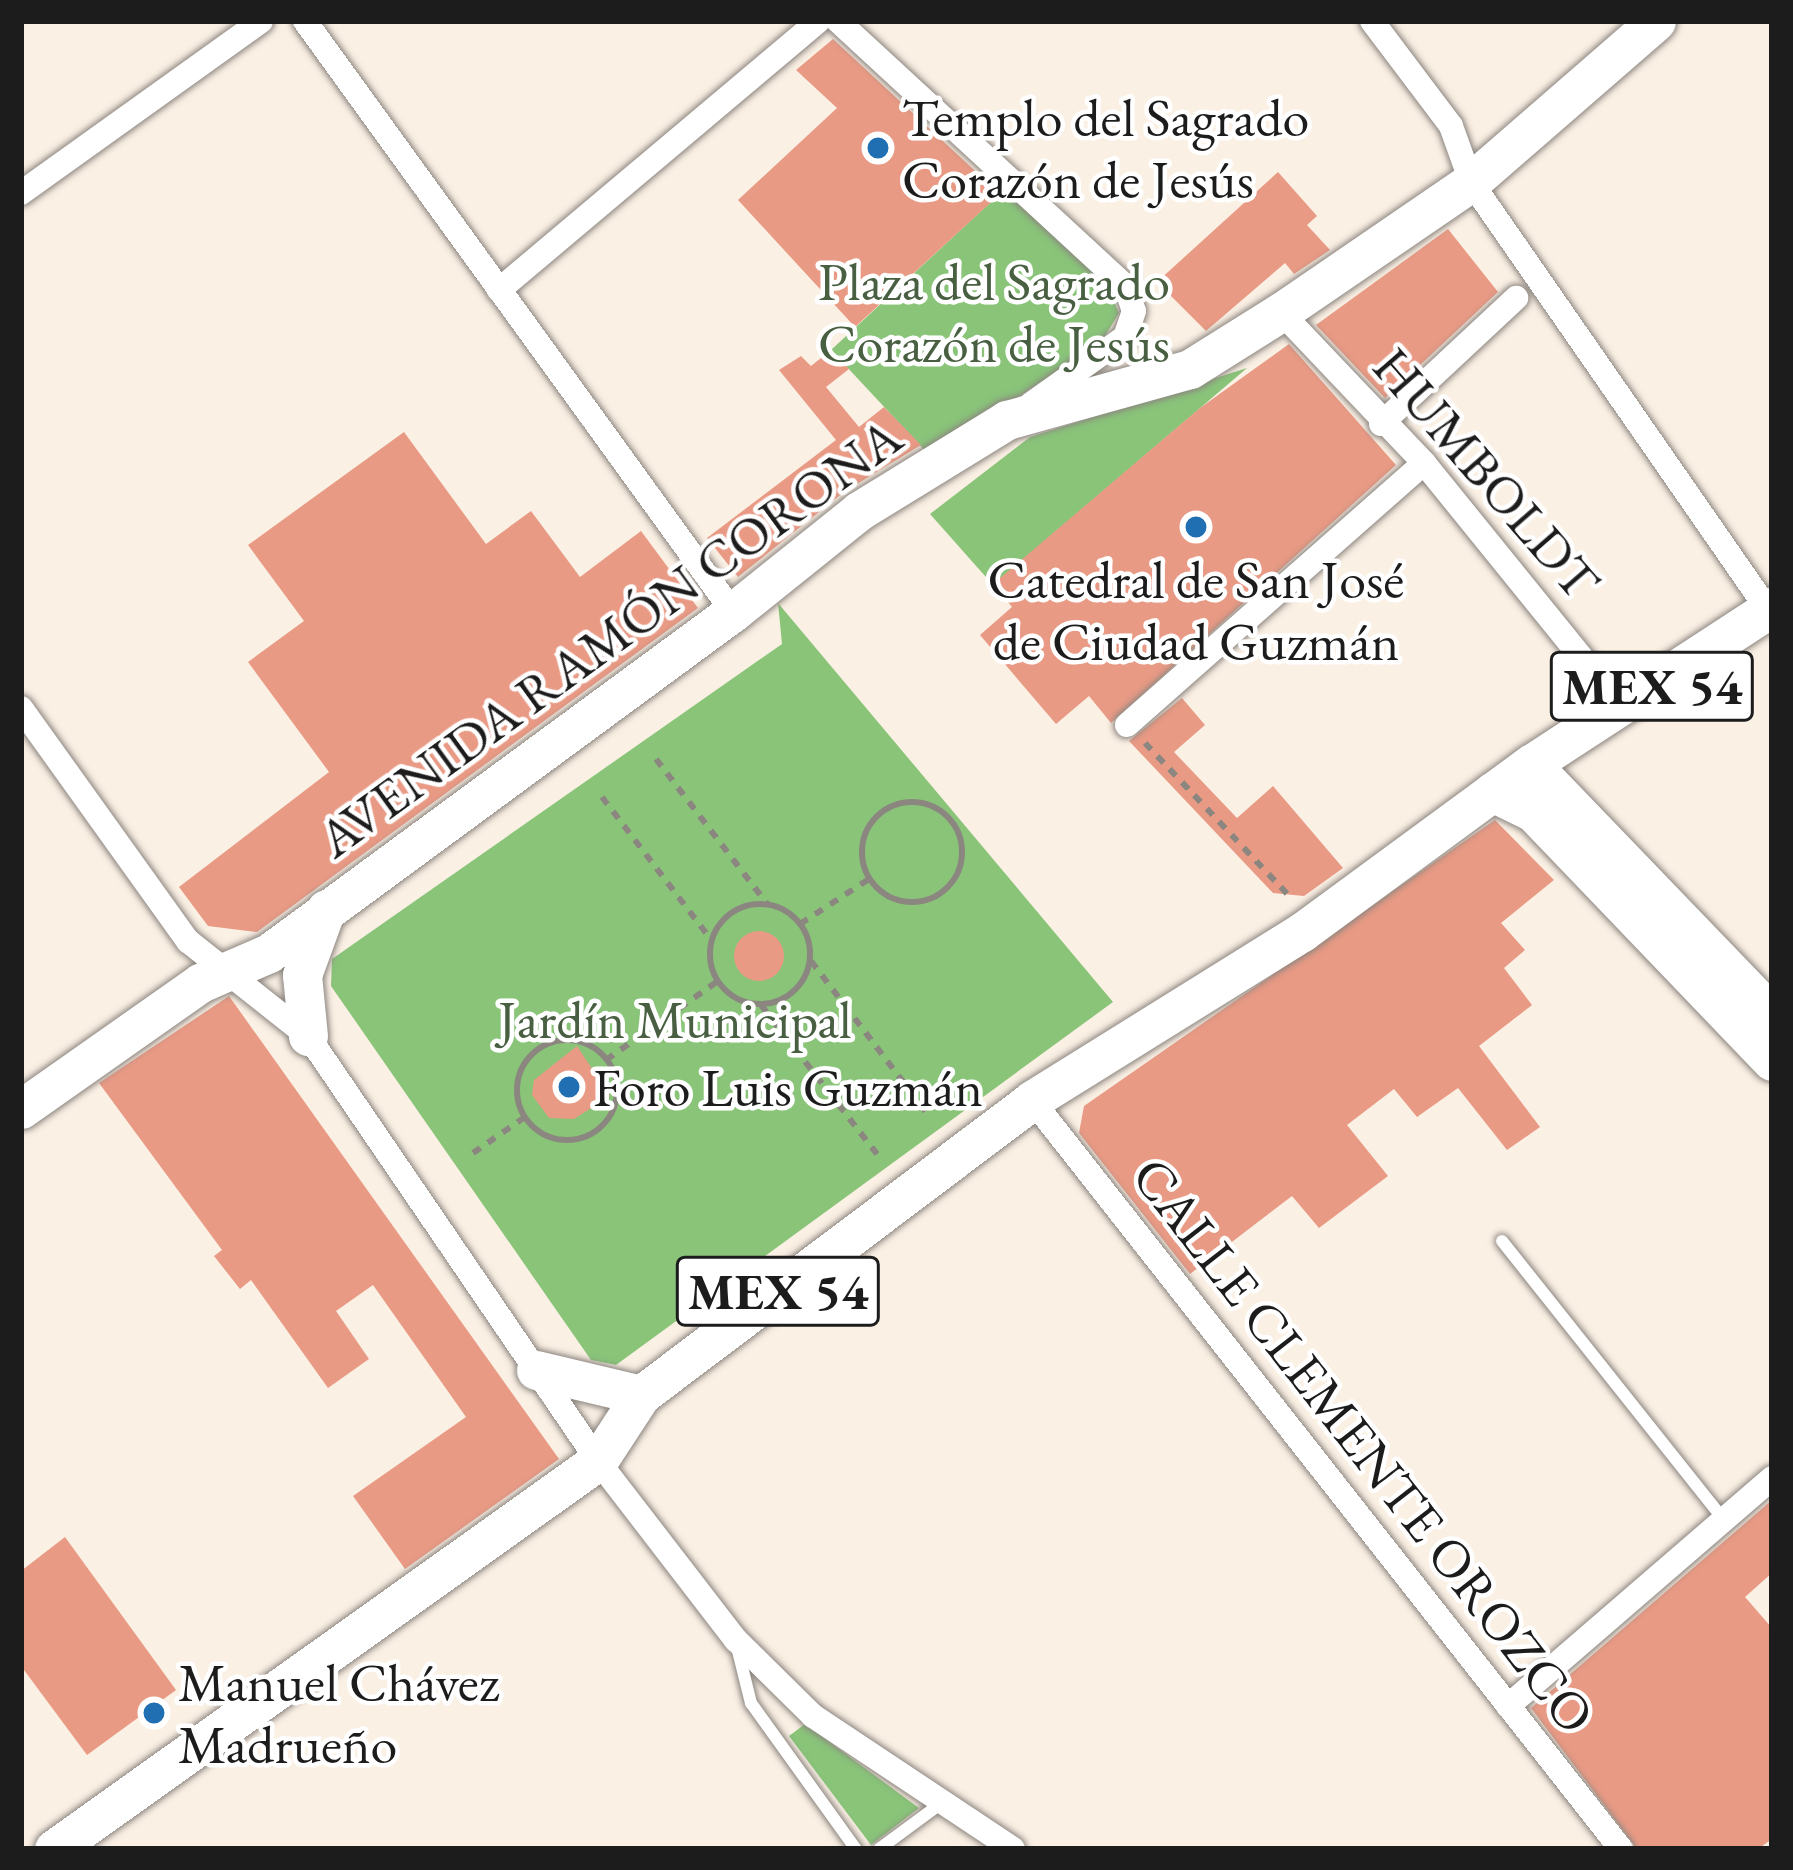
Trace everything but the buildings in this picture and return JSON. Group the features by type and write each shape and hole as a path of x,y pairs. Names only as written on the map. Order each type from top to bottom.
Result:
{"main road":[{"name":"AVENIDA RAMÓN CORONA","path":"21,1109 230,968 269,953 733,612 859,511 1007,420 1190,369 1471,182 1656,21"},
{"name":"MEX 54","path":"54,1849 598,1461 641,1395 1032,1100 1302,932 1531,764 1770,609"},
{"path":"1531,764 1772,1014"},
{"path":"1492,793 1533,812 1772,1061"},
{"path":"308,1036 302,975 326,909"},
{"path":"536,1370 641,1395"}],"street":[{"path":"21,194 261,21"},
{"path":"305,21 733,612"},
{"path":"499,290 818,21"},
{"path":"838,21 1118,278 1131,298 1132,324 1114,349 1007,420"},
{"path":"1372,21 1451,126 1471,182 1770,609"},
{"path":"1381,424 1516,298"},
{"name":"HUMBOLDT","path":"1294,326 1381,424 1424,463 1604,686"},
{"path":"1126,724 1424,463"},
{"path":"21,708 188,941 230,968 308,1036 598,1461 736,1640 813,1716 1013,1849"},
{"name":"CALLE CLEMENTE OROZCO","path":"1032,1100 1621,1849"},
{"path":"1508,1706 1772,1478"}],"lane":[{"path":"1502,1241 1724,1520"},
{"path":"736,1640 751,1703 856,1849"},
{"path":"879,1849 940,1804"}],"path":[{"path":"1126,724 1299,906"},
{"path":"656,759 768,905 800,924 809,959 929,1116"},
{"path":"602,797 712,941 718,981 743,1001 761,1004 789,995 809,959"},
{"path":"923,804 956,821 959,868 940,893 895,899 869,878 866,831 890,807 923,804"},
{"path":"800,924 869,878"},
{"path":"712,941 739,908 768,905"},
{"path":"606,1060 718,981"},
{"path":"761,1004 877,1154"},
{"path":"561,1040 606,1060 617,1090 596,1131 566,1140 525,1117 517,1084 531,1054 561,1040"},
{"path":"473,1153 525,1117"}],"green space":[{"name":"Plaza del Sagrado Corazón de Jesús","path":"1005,189 1106,283 1119,313 1102,341 930,456 831,350"},
{"path":"1247,368 993,585 930,514 1030,437"},
{"name":"Jardín Municipal","path":"778,603 1113,1002 616,1365 591,1360 331,986 332,959 782,644"},
{"path":"805,1724 919,1808 871,1845 789,1736"}],"place":[{"name":"Templo del Sagrado Corazón de Jesús","path":"878,148"},
{"name":"Catedral de San José de Ciudad Guzmán","path":"1196,527"},
{"name":"Foro Luis Guzmán","path":"569,1087"},
{"name":"Manuel Chávez Madrueño","path":"154,1713"}]}
